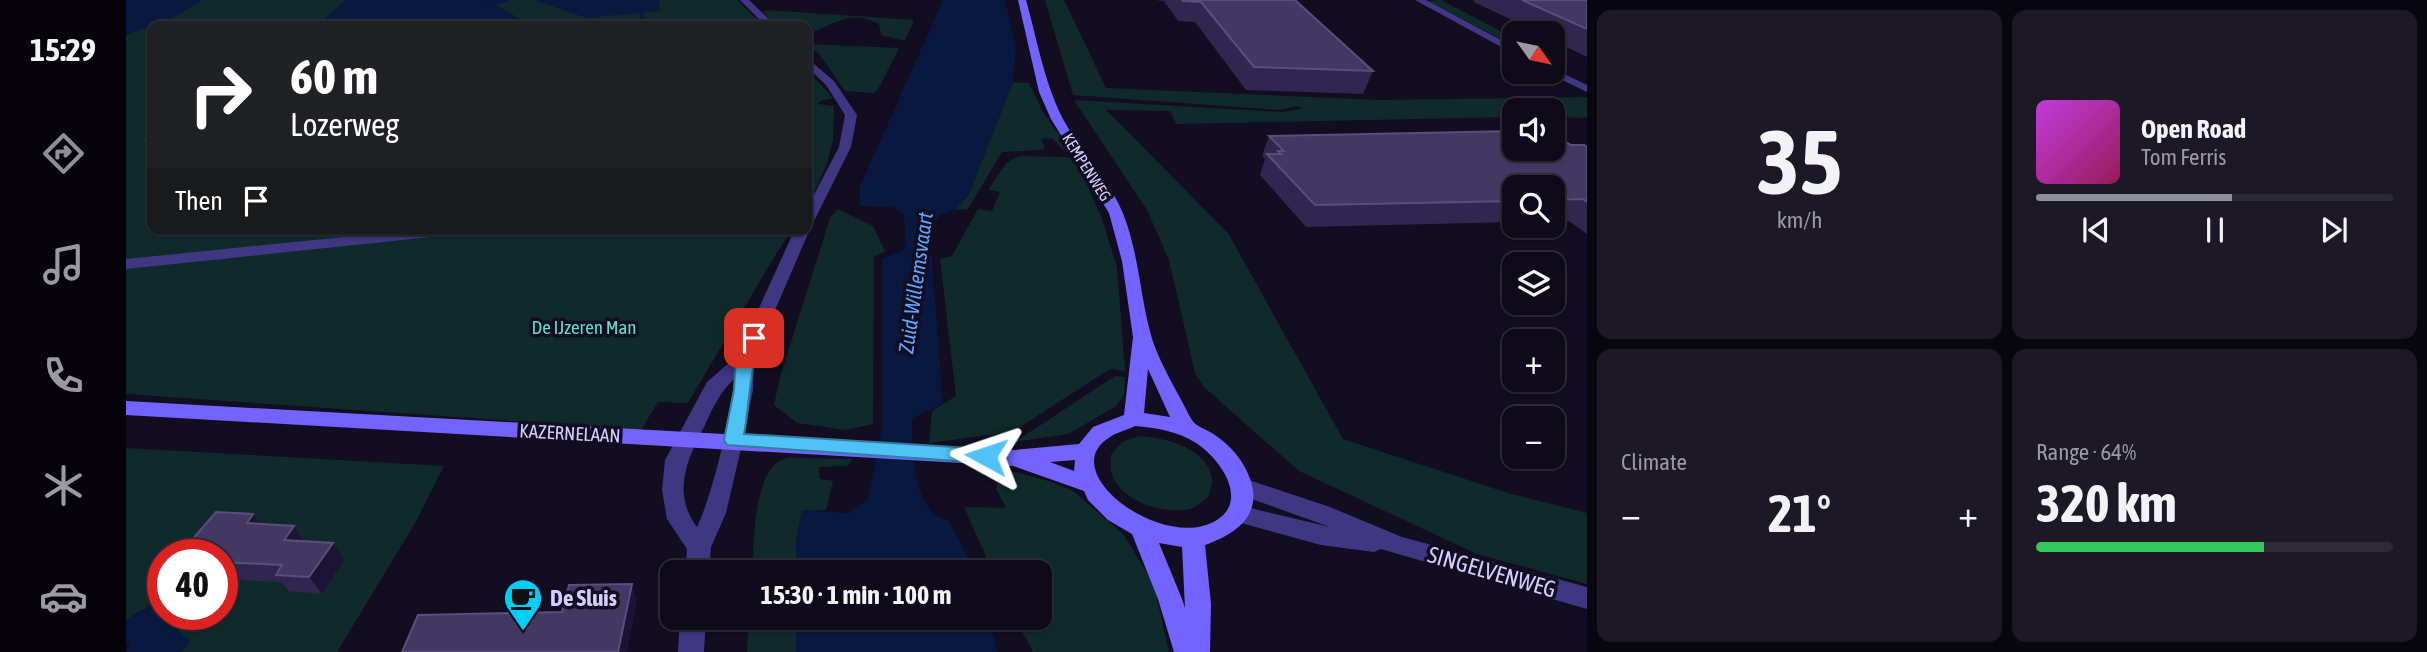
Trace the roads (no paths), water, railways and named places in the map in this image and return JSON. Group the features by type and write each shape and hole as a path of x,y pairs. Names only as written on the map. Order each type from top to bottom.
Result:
{"main road":[{"name":"KEMPENWEG","path":"1022,0 1045,92 1057,119 1116,213 1130,261 1142,337 1133,419"},
{"name":"KEMPENWEG","path":"1142,337 1186,429"},
{"name":"KAZERNELAAN","path":"126,408 733,440 1014,458 1085,451"},
{"path":"1133,419 1159,421 1186,429 1206,439 1223,453 1236,470 1242,487 1243,501 1238,514 1228,526 1213,534 1193,538 1168,537 1142,530 1110,509 1088,484 1083,467 1085,451 1094,435 1111,424 1133,419"},
{"name":"KAZERNELAAN","path":"1014,458 1088,484"},
{"path":"1142,530 1170,599 1187,652"},
{"path":"1193,538 1198,604 1198,652"}],"street":[{"path":"744,0 766,21"},
{"path":"1419,0 1502,45"},
{"path":"812,66 830,83 851,115 845,148 812,211"},
{"path":"1565,78 1587,89"},
{"path":"126,264 411,235"},
{"path":"698,560 699,547 715,513 733,440 743,390 744,359 800,235"},
{"path":"699,547 678,519 673,489 676,460 714,387 744,359"},
{"name":"SINGELVENWEG","path":"1242,487 1322,513 1398,546"},
{"name":"SINGELVENWEG","path":"1238,514 1321,535 1398,546 1587,598"},
{"path":"691,652 692,630"}],"water":[{"path":"126,0 201,1 163,21 147,21 147,27 126,35"},
{"path":"345,0 489,0 523,21 323,21"},
{"path":"534,0 659,0 660,11 586,18"},
{"name":"Zuid-Willemsvaart","path":"943,0 1005,0 1016,48 1013,82 968,196 955,210 940,215 930,234 943,404 912,419 914,462 921,493 936,515 948,520 969,560 796,560 796,542 802,510 848,513 868,499 882,428 882,259 906,249 904,214 893,207 860,206 860,186"},
{"path":"147,607 147,630 178,630 189,638 189,644 180,652 126,652 130,645 126,641 126,620"},
{"path":"796,630 991,630 998,652 796,652"}],"waterway":[{"path":"486,3 506,0"},
{"path":"642,12 642,19"}],"place":[{"name":"De Sluis","path":"523,632"}],"park label":[{"name":"De IJzeren Man","path":"584,327"}]}
